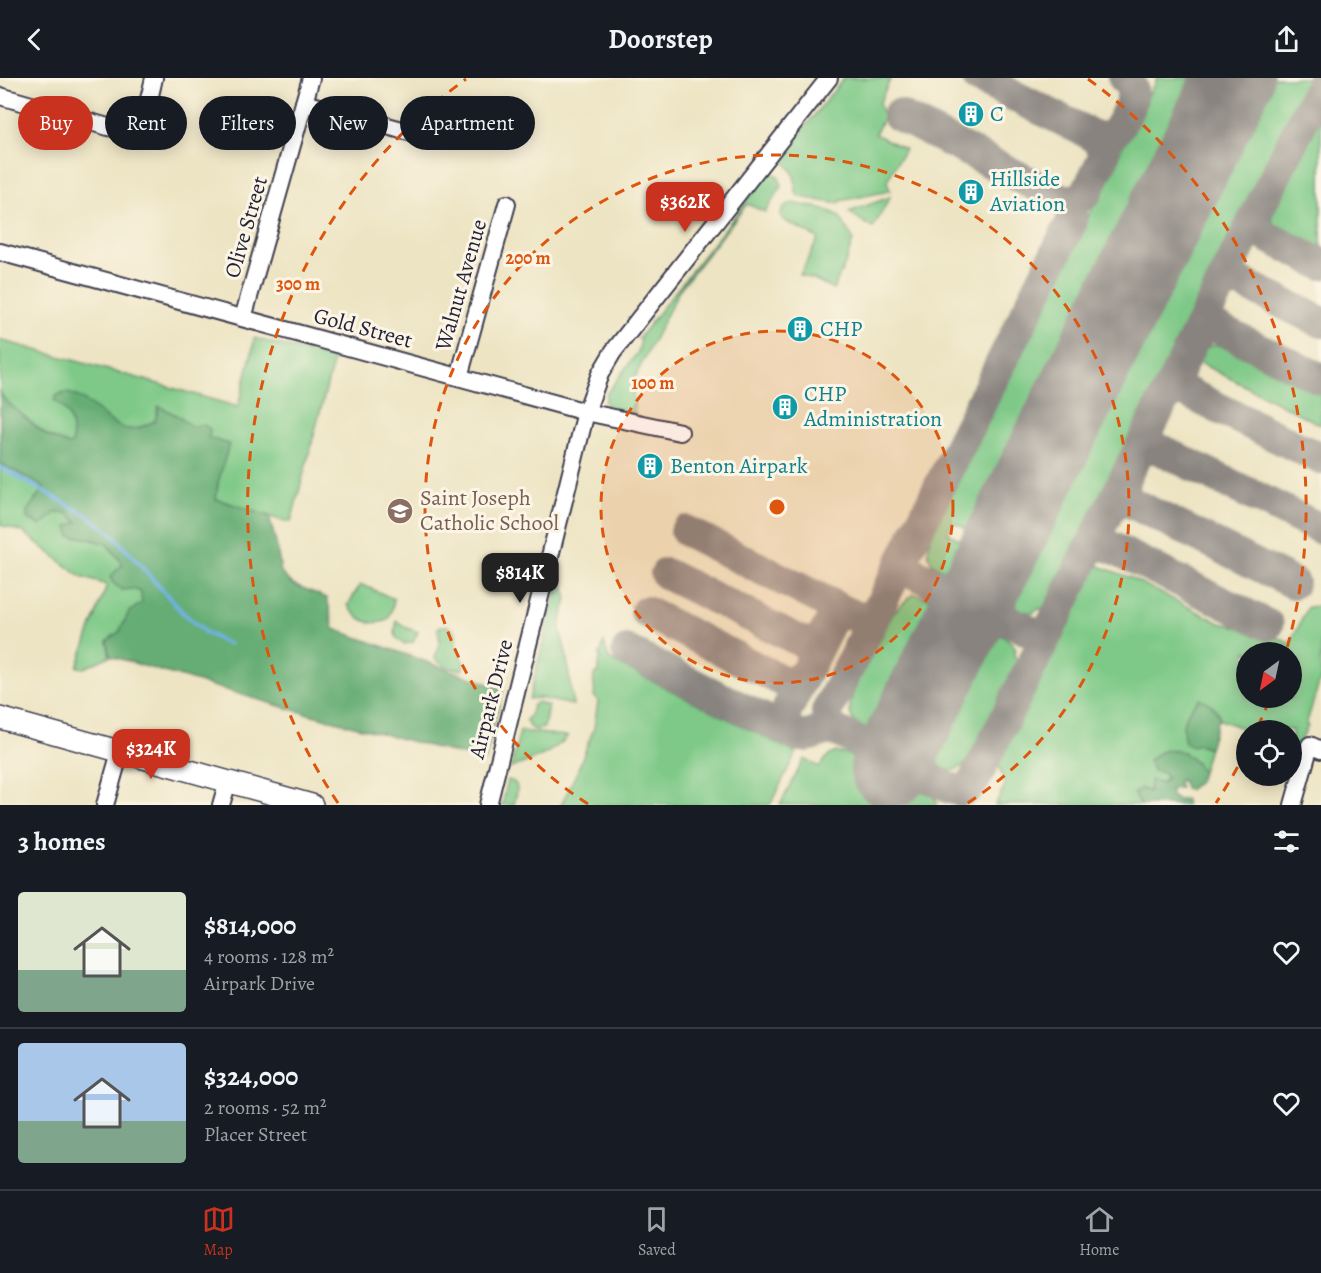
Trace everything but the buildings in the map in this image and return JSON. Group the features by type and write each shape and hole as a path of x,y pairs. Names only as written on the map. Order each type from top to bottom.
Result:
{"main road":[{"path":"0,718 312,805"}],"street":[{"path":"0,96 121,129 131,127 142,119 154,78"},
{"name":"Olive Street","path":"243,318 311,78"},
{"name":"Airpark Drive","path":"488,805 586,412 600,374 613,352 829,78"},
{"path":"304,103 400,130"},
{"name":"Walnut Avenue","path":"459,377 507,204"},
{"name":"Gold Street","path":"0,252 586,412 680,432"},
{"path":"1293,805 1316,748"},
{"path":"105,805 120,752"},
{"path":"221,805 228,781"}],"green space":[{"path":"844,78 891,78 879,104 884,117 875,134 905,149 887,181 890,191 840,201 839,204 800,197 796,193 792,171 781,157"},
{"path":"1157,78 1205,78 981,530 976,533 954,522 947,533 965,542 968,538 972,540 963,565 954,570 943,570 934,565 929,557 930,538 927,537"},
{"path":"1263,78 1315,78 1056,597 1053,596 1044,608 1033,613 1023,611 1014,606 1009,593 1019,567 1059,492"},
{"path":"1321,101 1321,253 1278,231 1273,222 1270,204"},
{"path":"770,171 778,176 782,186 765,212 747,204 680,289 634,379 635,413 628,413 607,405 604,401 606,394 638,352 641,340 638,339"},
{"path":"890,197 872,228 849,212"},
{"path":"792,203 834,213 843,221 853,240 833,289 812,278 800,275 818,238 783,220 781,215 783,208"},
{"path":"254,338 334,359 291,522 216,499 218,483 209,438 176,415 158,407 155,421 137,429 125,429 54,400 70,418 73,442 69,446 46,435 0,393 0,340 238,407"},
{"path":"1216,345 1238,352 1321,394 1321,425 1196,361 1195,357 1202,350"},
{"path":"0,393 46,435 69,445 73,442 70,418 54,400 57,395 65,393 80,398 110,421 127,429 136,429 155,421 159,406 191,426 204,425 210,429 209,438 229,444 216,499 269,516 281,573 293,584 327,598 334,629 503,689 485,761 290,709 110,656 107,641 120,631 129,612 142,603 141,592 132,589 122,590 113,583 110,577 123,564 107,544 70,536 68,526 78,522 67,513 55,513 41,526 27,518 27,511 44,487 0,465"},
{"path":"0,465 45,487 27,511 67,513 78,522 70,536 107,544 123,564 111,577 141,592 142,603 129,612 120,631 107,641 110,656 84,668 77,667 107,585 81,577 23,532 0,525"},
{"path":"1091,564 1131,578 1220,623 1274,635 1286,642 1236,642 1236,708 1302,708 1302,642 1291,642 1308,607 1321,608 1321,677 1306,725 1308,726 1302,738 1302,720 1236,720 1236,726 1220,720 1218,712 1199,744 1209,748 1202,772 1185,755 1171,751 1164,752 1150,762 1157,772 1162,772 1167,777 1153,789 1134,793 1141,805 995,805 1005,785 996,756"},
{"path":"559,578 564,586 567,600 560,629 566,653 573,705 539,698 529,699"},
{"path":"360,585 394,599 391,614 387,620 375,623 366,621 351,609 348,605"},
{"path":"914,594 934,604 936,617 883,721 874,727 862,727 851,715 853,692 892,616"},
{"path":"397,621 418,632 413,642 404,644 396,637"},
{"path":"448,626 456,632 456,645 464,664 462,670 447,667 435,659 440,645 438,628"},
{"path":"993,634 1004,637 1012,643 1016,650 1015,658 1020,661 1015,669 1019,672 975,760 970,759 957,769 944,769 935,761 931,745 984,643"},
{"path":"604,642 608,657 612,661 796,753 770,805 561,805 594,728 598,701 594,696 593,678 595,673 599,673 598,664 601,657 599,656"},
{"path":"1199,699 1213,706 1220,720 1217,721 1209,748 1199,744 1193,746 1185,743 1184,719"},
{"path":"537,702 548,706 544,728 536,730 529,727 526,720 532,706"},
{"path":"520,731 568,736 549,751 511,768"},
{"path":"1166,750 1183,752 1197,764 1202,772 1199,782 1188,790 1185,789 1181,780 1178,781 1180,788 1171,789 1171,796 1178,800 1185,799 1187,805 1141,805 1134,793 1141,788 1149,792 1150,780 1162,784 1167,777 1162,772 1153,771 1149,761 1158,753"},
{"path":"836,752 847,754 932,796 937,805 780,805 804,759 819,767 828,756"},
{"path":"508,780 515,783 517,793 514,805 502,805"}],"waterway":[{"path":"0,467 90,517 111,533 183,613 206,633 228,644"}],"taxiway":[{"path":"978,78 1094,136 1101,137 1114,133 1130,104 1132,87 1124,78"},
{"path":"1230,91 1237,78"},
{"path":"915,763 930,777 950,788 964,790 974,781 1321,84"},
{"path":"898,115 1064,200 1074,200 1086,193 1104,157 1104,148 1094,136"},
{"path":"879,745 863,744 833,729 828,722 827,711 1072,221 1071,209 1064,200"},
{"path":"1256,214 1257,226 1262,234 1321,264"},
{"path":"1218,291 1229,283 1242,283 1321,322"},
{"path":"1196,336 1205,328 1216,327 1321,379"},
{"path":"1165,398 1173,392 1186,392 1321,459"},
{"path":"1137,454 1149,447 1159,449 1321,529"},
{"path":"1008,620 998,611 992,600 989,589 990,575 1041,471"},
{"path":"1124,481 1125,494 1132,503 1293,583"},
{"path":"686,531 856,617 869,615 879,607"},
{"path":"1088,551 1099,545 1109,546 1268,625"},
{"path":"895,576 903,572 914,573 936,585 949,596 955,606 957,622 947,648"},
{"path":"666,574 802,642 814,642 823,636"},
{"path":"646,612 783,681 794,681 804,674"},
{"path":"834,730 805,736 796,735 787,727 785,714 831,621 840,614 851,614"},
{"path":"914,726 957,638 970,625 984,619 999,618 1035,633 1050,627"},
{"path":"627,651 792,733"}],"runway":[{"path":"890,768 1234,78"}],"place":[{"name":"C","path":"971,114"},
{"name":"Hillside Aviation","path":"971,192"},
{"name":"CHP","path":"800,329"},
{"name":"CHP Administration","path":"785,407"},
{"name":"Benton Airpark","path":"650,466"},
{"name":"Saint Joseph Catholic School","path":"400,511"}]}
